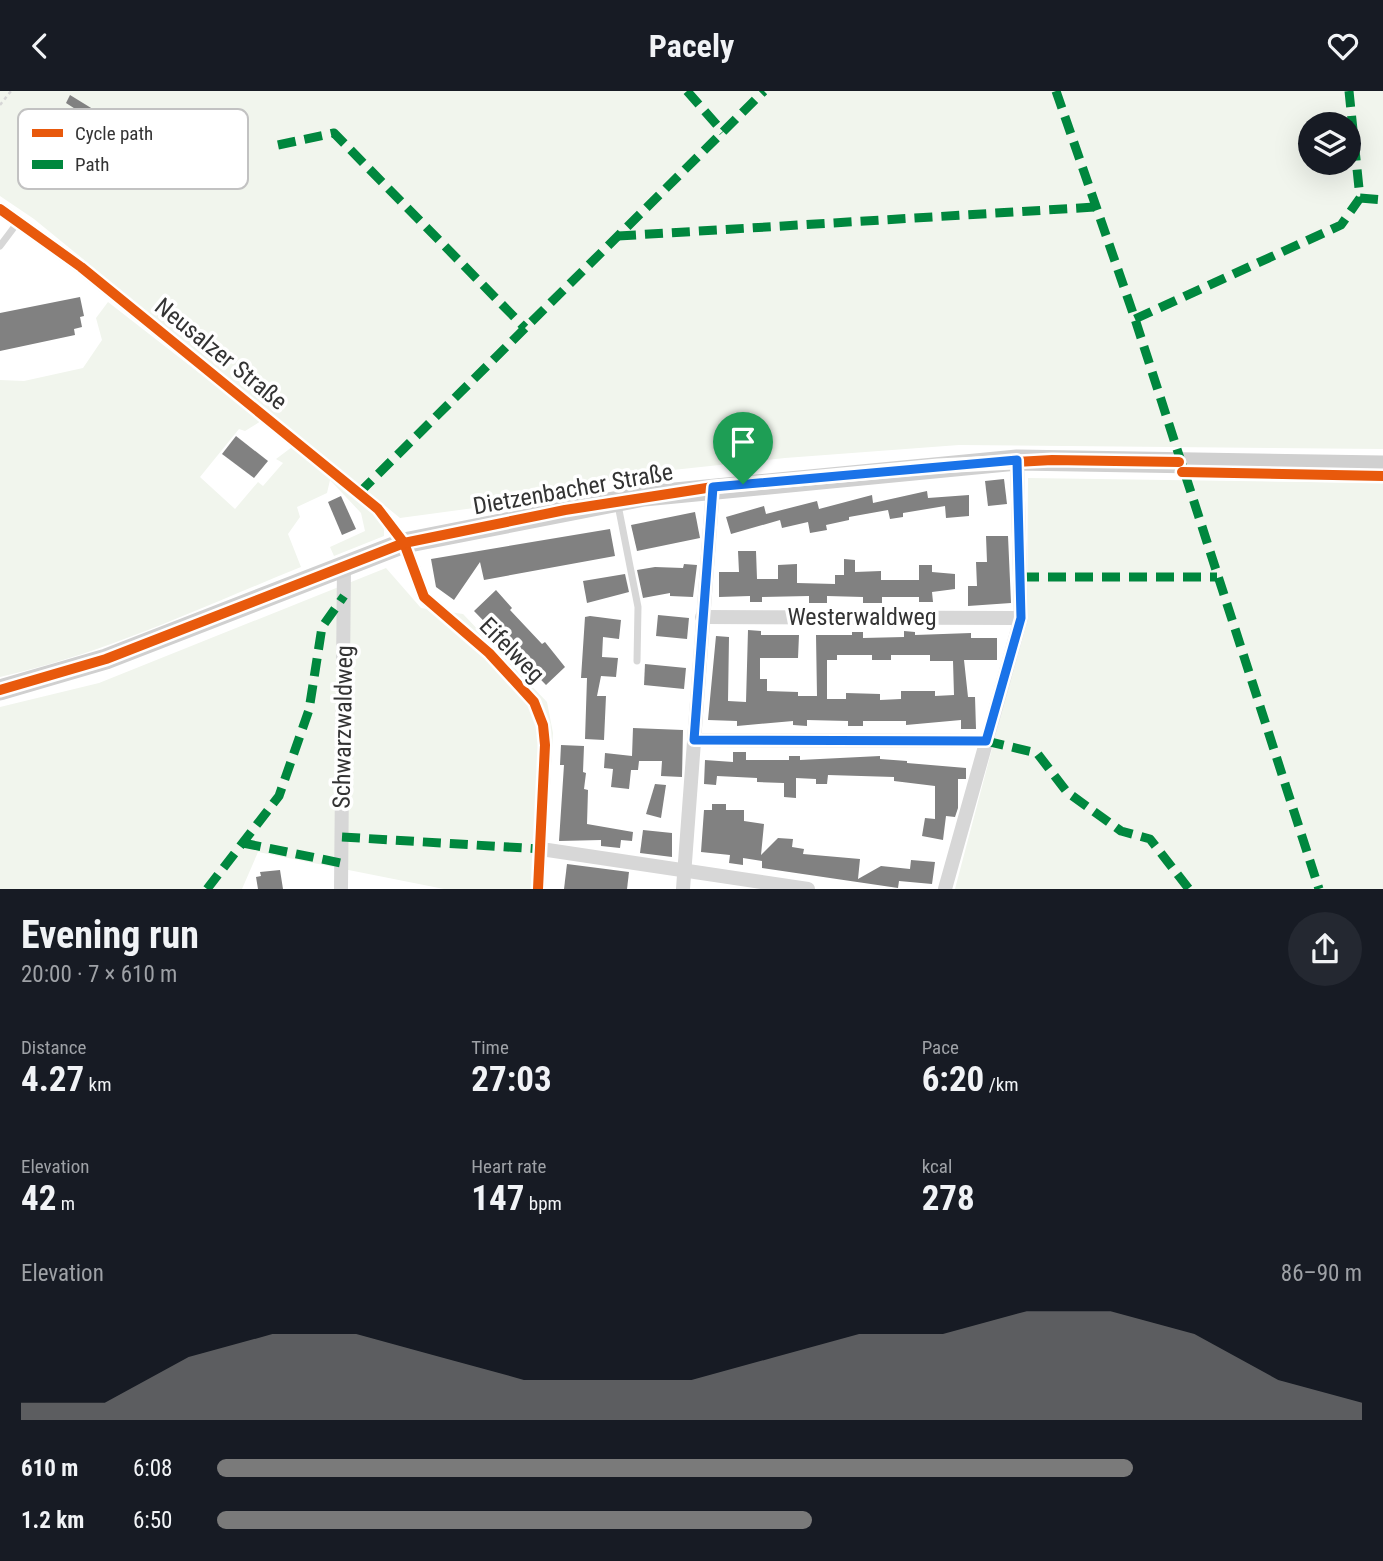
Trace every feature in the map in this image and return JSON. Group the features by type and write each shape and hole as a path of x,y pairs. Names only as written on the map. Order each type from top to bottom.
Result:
{"main road":[{"name":"Dietzenbacher Straße","path":"0,690 106,659 404,543 617,501 713,487 1017,460 1383,466"}],"street":[{"name":"Neusalzer Straße","path":"0,209 80,267 369,501 390,521 404,543"},
{"path":"945,889 1021,618 1017,460"},
{"path":"683,889 713,487"},
{"name":"Eifelweg","path":"404,543 424,597 489,653 524,690 540,715 545,745 538,889"},
{"name":"Schwarzwaldweg","path":"341,889 344,565"},
{"name":"Westerwaldweg","path":"702,617 1021,618"},
{"path":"694,740 986,741"},
{"path":"541,849 808,889"}],"lane":[{"path":"0,246 18,222"},
{"path":"617,501 638,607 637,661"}],"path":[{"path":"0,106 11,91"}],"shaded area":[{"path":"0,91 1383,91 1383,449 959,445 785,458 654,472 474,508 400,518 34,219 0,196"},
{"path":"108,302 261,421 245,431 239,429 200,477 235,509 258,482 263,486 283,463 276,459 292,447 372,511 384,523 384,536 334,556 330,547 365,531 361,513 330,480 327,493 297,507 300,517 288,534 301,567 115,643 0,677 0,380 24,381 83,368 102,340 96,318"},
{"path":"1028,478 1383,483 1383,889 955,889 1027,616"},
{"path":"386,568 421,608 463,614 547,702 553,733 543,889 444,889 258,852 242,889 0,889 0,707 99,683"}],"building":[{"path":"70,95 93,109 75,109 66,103"},
{"path":"80,297 84,316 80,317 82,327 74,329 75,335 0,351 0,313"},
{"path":"236,436 268,461 254,478 222,454"},
{"path":"1004,479 1007,504 988,506 985,481"},
{"path":"927,491 928,498 969,495 969,516 946,518 945,506 903,513 903,517 890,519 888,510 849,517 849,520 826,525 827,530 810,533 808,522 782,528 780,520 731,534 726,517 764,506 766,514 817,501 819,509 872,495 873,503"},
{"path":"341,496 356,529 342,535 328,502"},
{"path":"695,512 700,538 637,551 631,525"},
{"path":"610,529 615,556 484,580 480,562 454,600 436,587 431,559"},
{"path":"986,536 1008,536 1011,603 968,606 968,586 977,586 976,562 987,562"},
{"path":"738,551 756,551 757,579 778,579 778,565 797,564 797,583 835,584 835,575 844,575 844,559 855,560 855,572 881,571 881,580 919,580 919,565 932,565 932,572 955,574 955,589 932,592 933,602 919,602 919,597 882,597 882,603 863,603 863,597 827,596 827,603 809,603 809,596 762,597 762,602 750,602 750,596 719,597 719,572 739,572"},
{"path":"684,564 697,565 693,597 670,596 670,593 643,598 637,570 655,567 683,568"},
{"path":"625,574 629,592 587,603 583,581"},
{"path":"496,590 512,608 510,610 542,644 545,642 565,667 546,685 474,611"},
{"path":"658,615 689,618 687,639 656,636"},
{"path":"585,617 621,620 619,639 603,637 602,657 618,658 616,677 601,676 597,696 606,696 604,740 585,739 587,678 581,678"},
{"path":"748,630 761,631 761,635 799,635 798,658 760,658 760,679 767,679 767,691 798,692 798,696 817,696 816,635 852,635 852,632 863,632 863,638 904,637 904,631 915,632 915,635 971,633 971,638 997,638 997,660 964,660 968,697 975,697 976,729 961,729 961,720 906,725 906,721 863,721 863,726 848,726 848,721 807,720 807,726 793,725 793,721 737,726 737,721 708,720 716,636 729,637 728,701 746,702","holes":["837,655 872,655 872,660 891,660 891,655 930,655 930,661 953,661 954,695 935,696 935,691 901,691 901,699 880,700 880,694 846,693 846,699 827,699 827,660 837,660"]},
{"path":"645,664 686,668 684,689 644,685"},
{"path":"633,728 683,730 682,777 661,776 662,761 639,761 638,770 631,770 629,789 611,787 613,769 604,768 605,753 632,756"},
{"path":"561,745 584,746 584,789 588,790 587,824 633,832 632,841 621,840 620,848 601,846 601,840 559,841 564,765 560,765"},
{"path":"733,752 746,752 746,760 789,760 789,756 800,756 800,760 880,756 880,759 907,763 966,768 966,779 958,779 958,808 955,817 946,816 943,840 922,836 925,818 935,819 935,786 894,781 894,777 828,775 827,784 816,784 816,779 796,778 796,798 784,797 784,783 757,782 757,778 717,776 716,785 704,784 705,760 733,762"},
{"path":"655,784 666,785 661,818 646,814"},
{"path":"712,804 726,804 726,810 744,810 744,821 764,824 761,855 778,838 793,839 792,847 804,849 803,854 860,859 858,879 881,866 910,869 911,860 935,862 932,884 899,881 898,888 762,868 762,861 743,858 743,865 729,863 730,855 701,852 704,810 712,810"},
{"path":"643,830 672,833 672,857 640,853"},
{"path":"567,864 629,872 627,889 564,889"},
{"path":"280,870 283,889 258,889 256,877 261,876 260,872"}],"marked path":[{"path":"687,91 723,132"},
{"path":"359,493 764,91"},
{"path":"1056,91 1135,319 1319,889"},
{"path":"1135,319 1341,225 1360,198 1349,91"},
{"path":"278,145 334,133 525,328"},
{"path":"1360,198 1383,200"},
{"path":"618,236 1096,207"},
{"path":"1021,577 1217,577"},
{"path":"207,889 279,796 309,710 322,627 344,596"},
{"path":"986,741 1037,753 1067,792 1121,831 1150,839 1189,889"},
{"path":"342,837 541,849"},
{"path":"243,843 341,863"}],"cycle path":[{"path":"0,209 81,267 378,509 404,543 424,597 489,653 534,702 543,725 545,745 538,889"},
{"path":"0,690 106,659 404,543 565,510 713,487 938,466 1052,460 1179,462"},
{"path":"1182,472 1383,476"}],"route":[{"path":"1017,460 1021,618 986,741 694,740 713,487 743,484 1017,460"}]}
